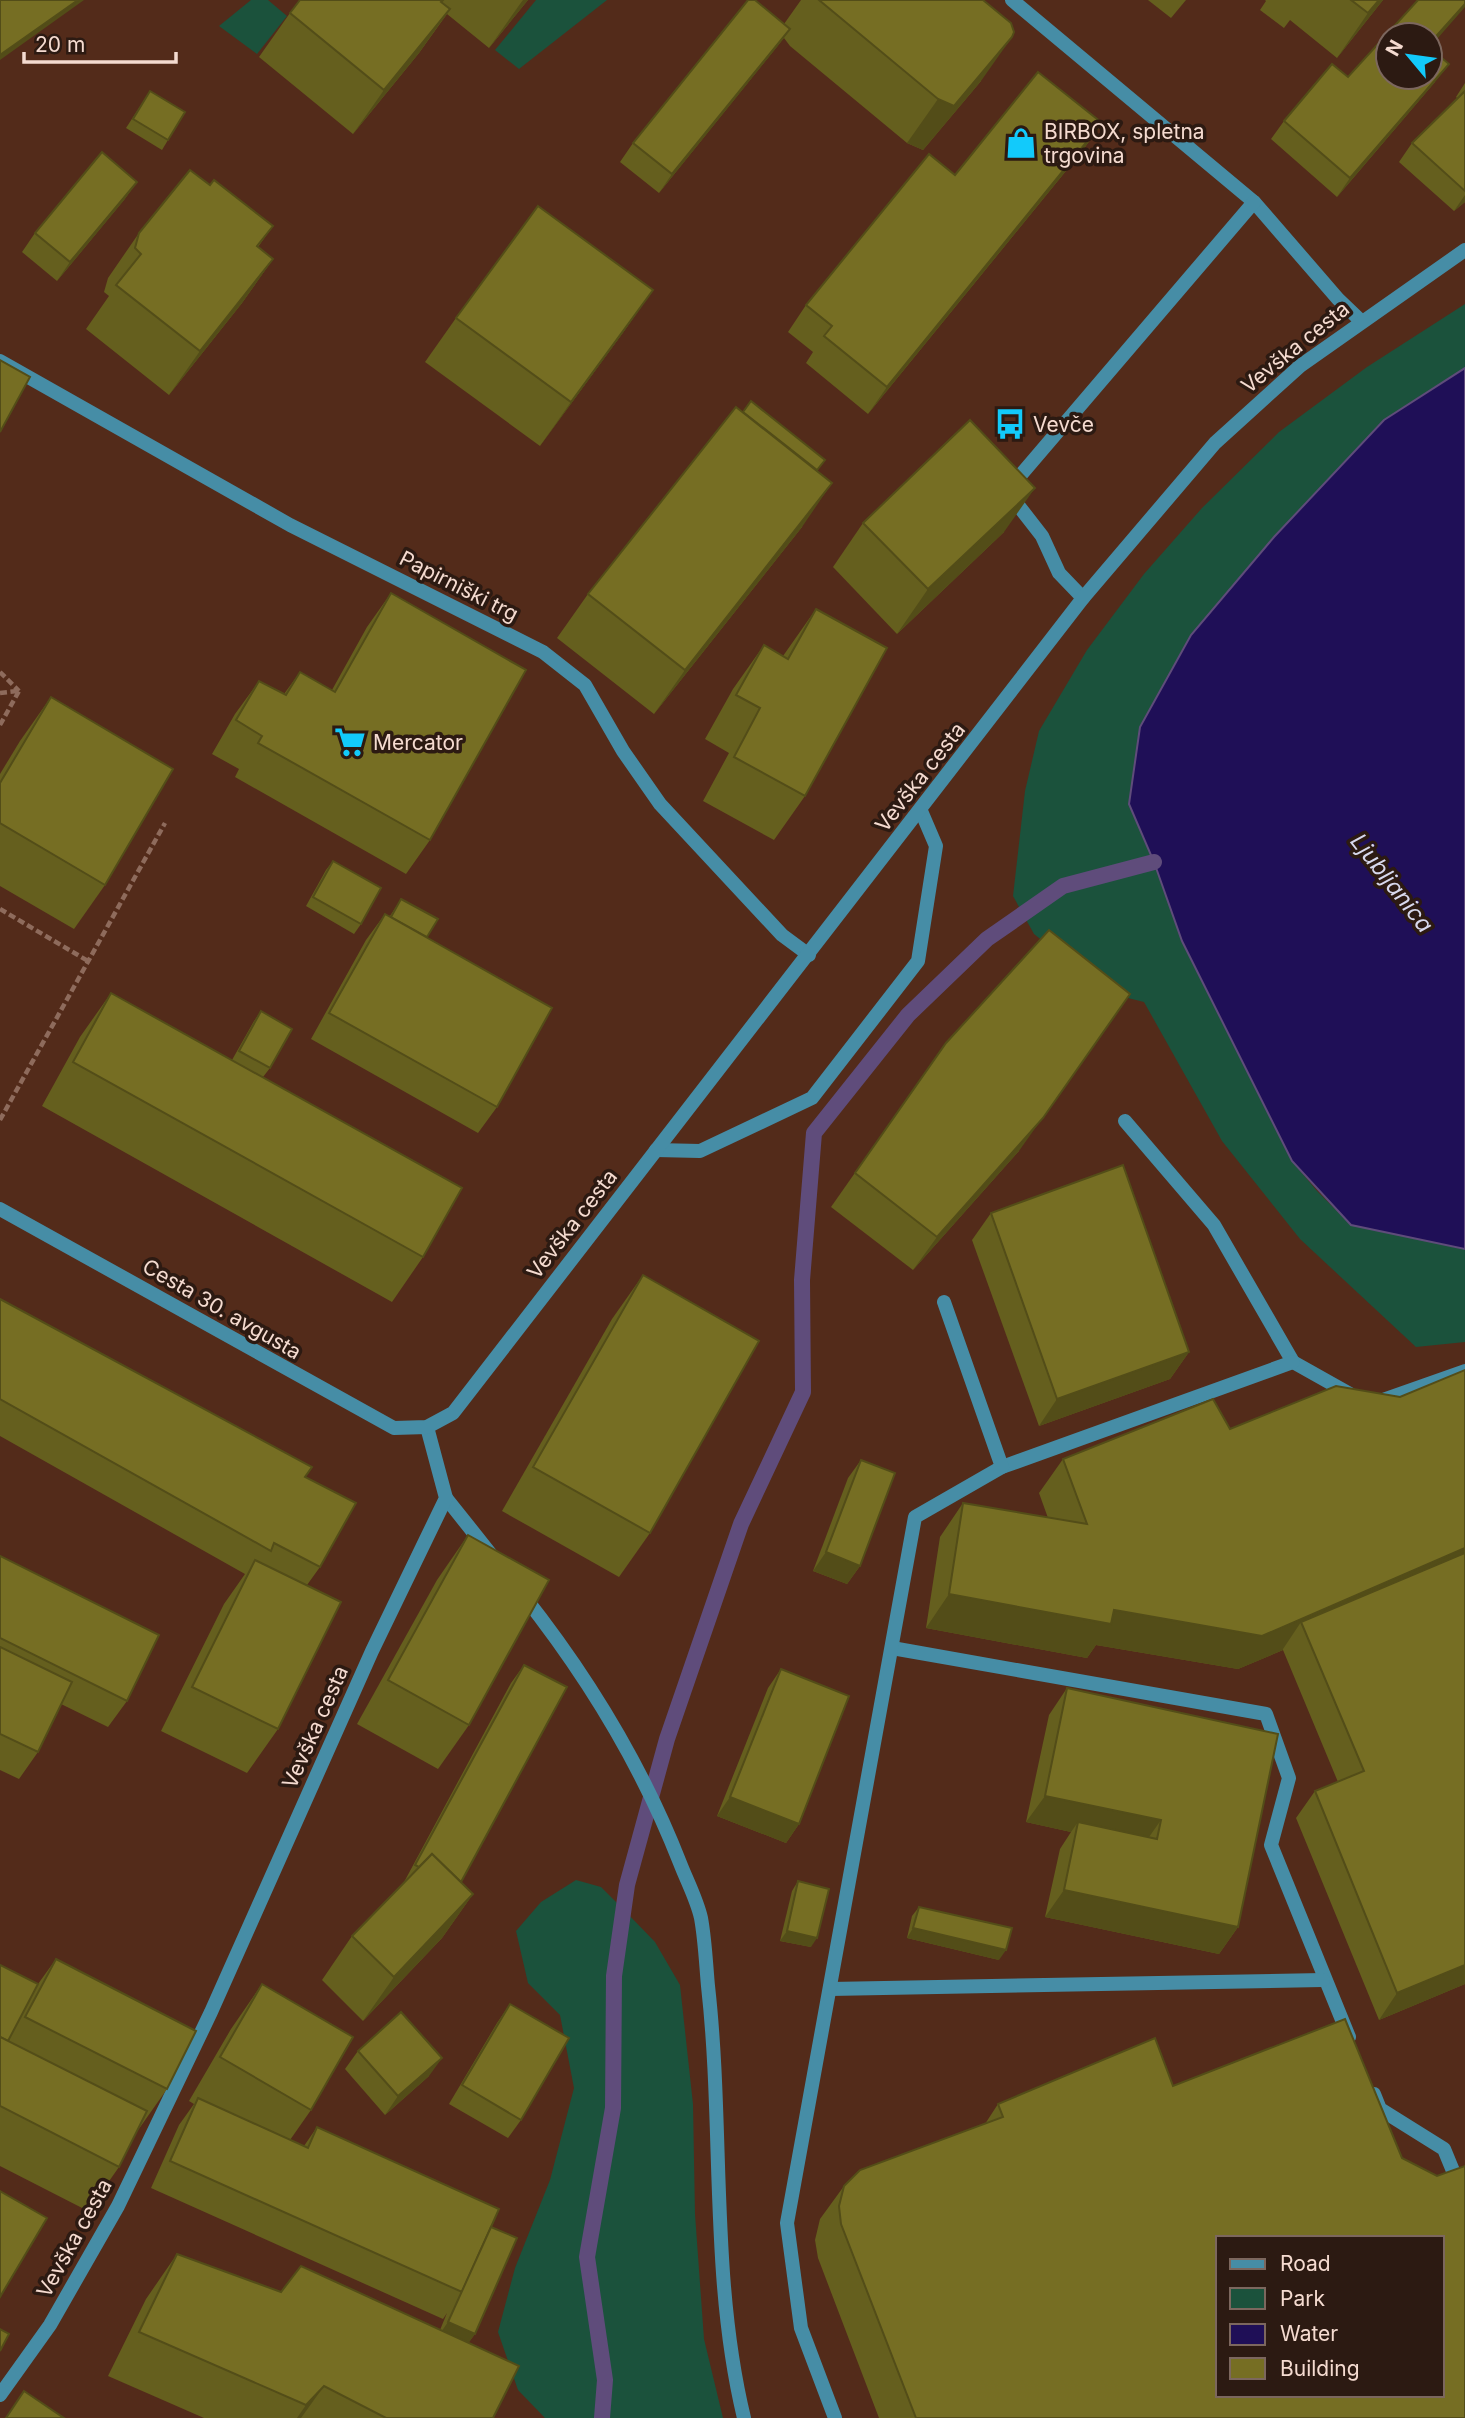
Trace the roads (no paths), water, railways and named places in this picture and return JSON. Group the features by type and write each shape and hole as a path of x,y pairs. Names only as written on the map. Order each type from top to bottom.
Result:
{"street":[{"path":"1012,0 1254,202 1338,299 1361,321"},
{"path":"1083,598 1059,573 1042,536 1007,491 1254,202"},
{"name":"Vevška cesta","path":"427,1427 453,1413 1083,598 1215,443 1300,366 1465,250"},
{"name":"Papirniški trg","path":"0,361 290,525 544,652 585,685 623,751 660,804 782,935 808,955"},
{"path":"656,1150 700,1151 812,1098 918,961 936,846 920,811"},
{"path":"1125,1121 1214,1225 1293,1362 1370,1405 1465,1371"},
{"name":"Cesta 30. avgusta","path":"0,1209 394,1428 427,1427"},
{"path":"944,1302 1002,1467"},
{"path":"835,2418 801,2328 787,2223 915,1517 1002,1467 1293,1362"},
{"path":"427,1427 446,1498 499,1566"},
{"name":"Vevška cesta","path":"0,2395 50,2325 118,2206 211,2012 367,1664 446,1498"},
{"path":"515,1585 553,1633 611,1720 663,1821 701,1916 713,2033 719,2216 728,2322 744,2418"},
{"path":"892,1648 1266,1714 1289,1778 1271,1845 1323,1980 1354,2050"},
{"path":"830,1989 1323,1980"},
{"path":"1370,2085 1380,2109 1444,2149 1465,2200"}],"water":[{"name":"Ljubljanica","path":"1465,368 1465,1249 1351,1225 1292,1161 1182,941 1154,862 1129,804 1140,727 1191,635 1274,537 1384,420"}],"waterway":[{"path":"602,2418 605,2380 587,2257 613,2108 614,1976 627,1885 667,1739 741,1524 803,1392 802,1280 814,1133 908,1015 987,939 1063,886 1154,862"}],"place":[{"name":"BIRBOX, spletna trgovina","path":"1021,143"},
{"name":"Vevče","path":"1010,424"},
{"name":"Mercator","path":"350,742"}]}
